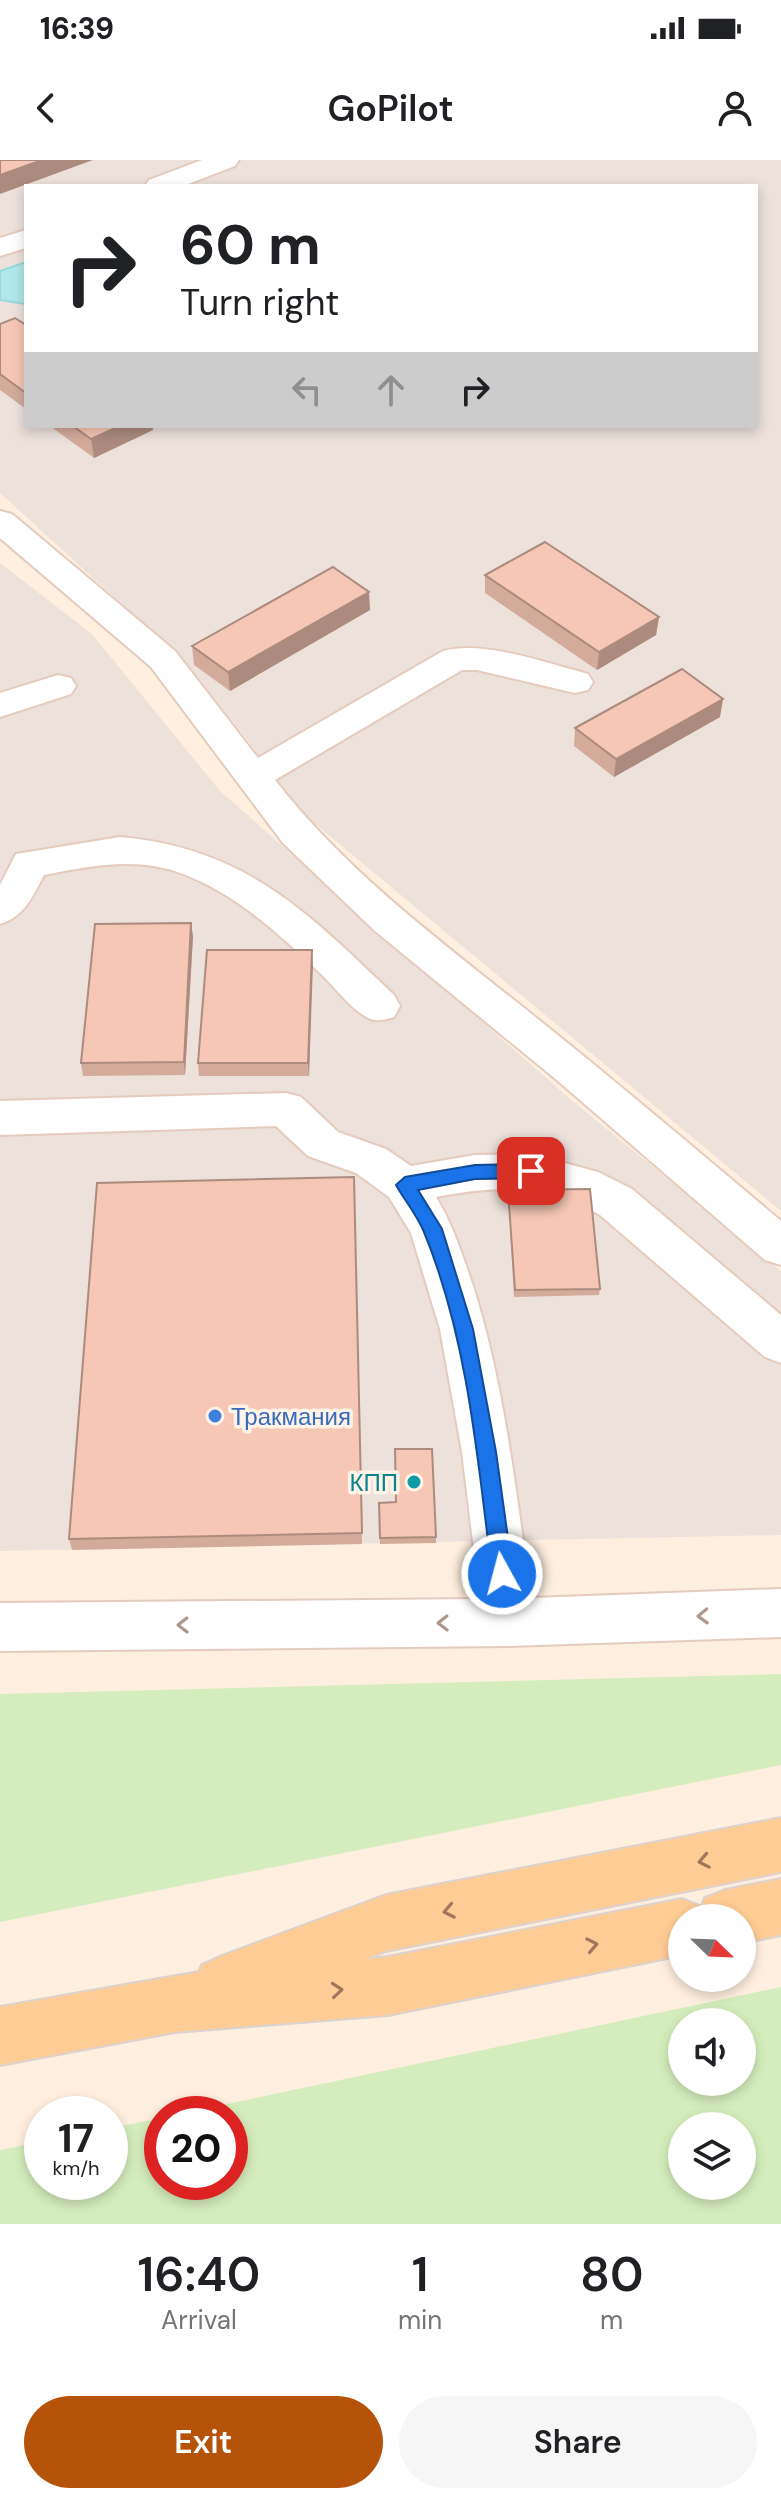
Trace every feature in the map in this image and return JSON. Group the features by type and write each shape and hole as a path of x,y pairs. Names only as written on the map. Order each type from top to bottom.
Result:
{"main road":[{"path":"175,2003 386,1923 781,1845"},
{"path":"756,1912 781,1907"},
{"path":"0,2036 175,2003 388,1986 668,1930"}],"street":[{"path":"164,184 226,160"},
{"path":"0,248 24,239"},
{"path":"0,521 163,659 296,834 389,921 573,1070 781,1247"},
{"path":"251,778 455,659 477,659 575,682"},
{"path":"0,705 58,686"},
{"path":"0,910 16,892 30,864 119,850 161,855 204,867 246,889 283,915 380,1006"},
{"path":"0,1118 286,1109 323,1144 371,1161 405,1185 432,1229 463,1329 486,1452 509,1622"},
{"path":"405,1185 475,1172 531,1171 582,1184 616,1202 781,1343"},
{"path":"0,1627 509,1622 781,1613"}],"shaded area":[{"path":"0,160 781,160 781,1211 296,808 249,742 186,663 0,493"},
{"path":"0,563 92,634 220,791 569,1098 781,1271 781,1535 0,1551"}],"green space":[{"path":"781,1674 781,1765 0,1922 0,1694"},
{"path":"781,1987 781,2224 0,2224 0,2150 24,2145 24,2200 128,2200 128,2125 144,2121 144,2200 248,2200 248,2100 668,2011 668,2096 756,2096 756,2008 682,2008"}],"water":[{"path":"24,263 24,304 0,300 0,271"}],"building":[{"path":"0,160 42,160 0,175"},
{"path":"15,318 24,324 24,392 0,374 0,324"},
{"path":"76,428 116,428 91,439"},
{"path":"545,542 659,617 599,652 485,575"},
{"path":"333,567 369,592 228,672 192,646"},
{"path":"682,669 723,699 616,759 575,728"},
{"path":"191,923 184,1062 81,1063 95,924"},
{"path":"207,950 312,950 308,1063 198,1063"},
{"path":"354,1177 362,1533 69,1539 97,1183"},
{"path":"590,1189 600,1289 515,1290 508,1190"},
{"name":"КПП","path":"395,1449 432,1449 436,1537 380,1538 379,1503 396,1502"}],"place":[{"name":"Тракмания","path":"215,1416"},
{"name":"КПП","path":"414,1482"}],"route":[{"path":"502,1574 486,1452 463,1329 432,1229 405,1185 475,1172 531,1171"}]}
